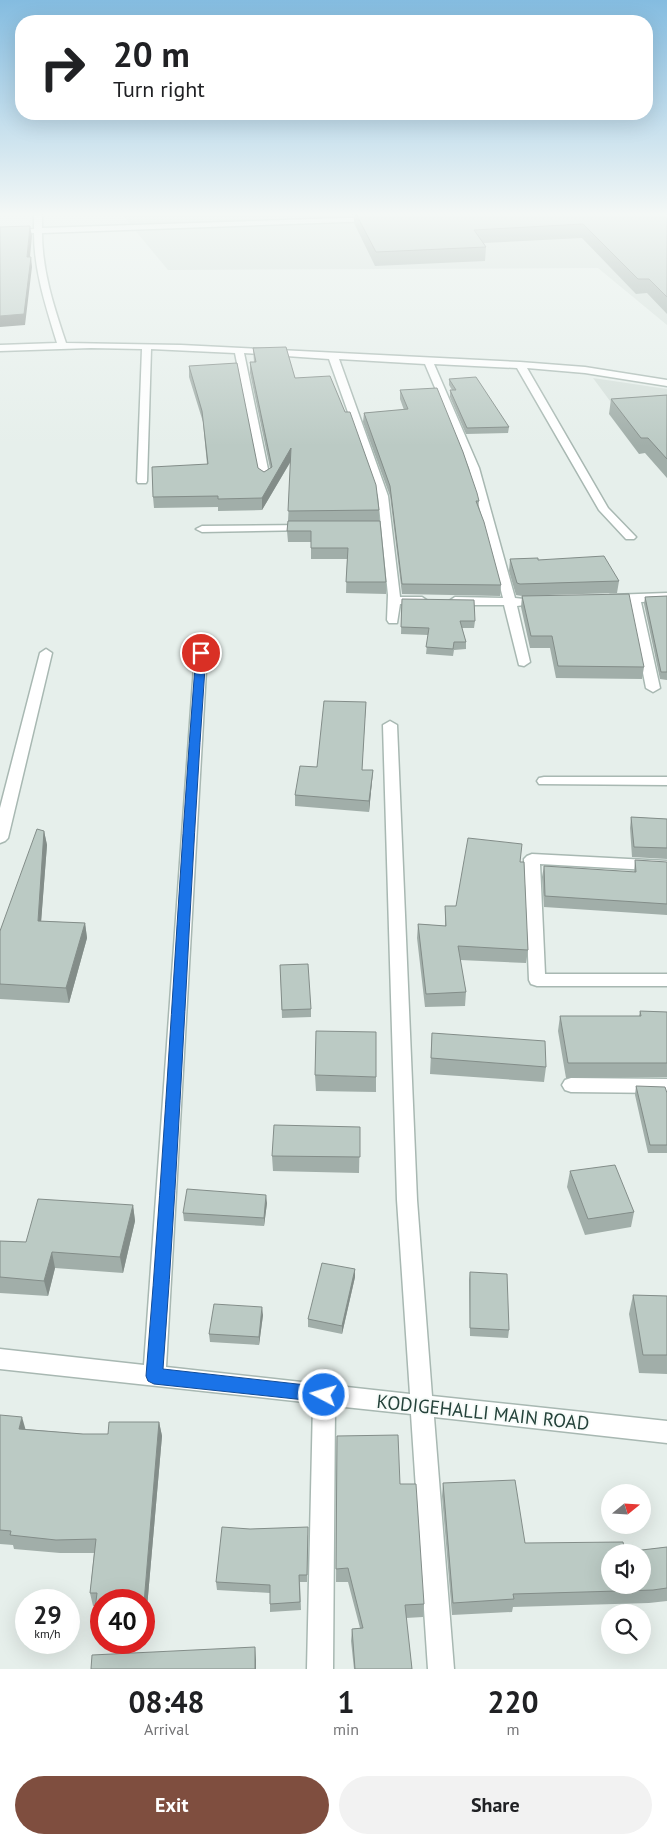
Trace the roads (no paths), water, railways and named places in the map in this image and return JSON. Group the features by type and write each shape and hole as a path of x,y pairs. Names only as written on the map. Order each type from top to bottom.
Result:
{"street":[{"path":"46,290 62,344"},
{"path":"0,348 62,344 239,350 587,370 667,383"},
{"path":"142,481 147,346"},
{"path":"239,350 265,479"},
{"path":"333,356 383,496 381,527 394,600 393,620"},
{"path":"428,361 474,468 524,662"},
{"path":"520,365 604,510 630,537"},
{"path":"202,529 318,528"},
{"path":"596,599 667,597"},
{"path":"634,598 653,688"},
{"path":"394,600 530,601"},
{"path":"0,838 46,653"},
{"path":"154,1376 164,1256 189,814 201,653"},
{"path":"390,725 407,1200 441,1669"},
{"path":"544,781 667,781"},
{"path":"667,866 532,859 537,980 667,980"},
{"path":"571,1086 667,1086"},
{"name":"KODIGEHALLI MAIN ROAD","path":"0,1359 667,1432"},
{"path":"320,1669 324,1395"}]}
